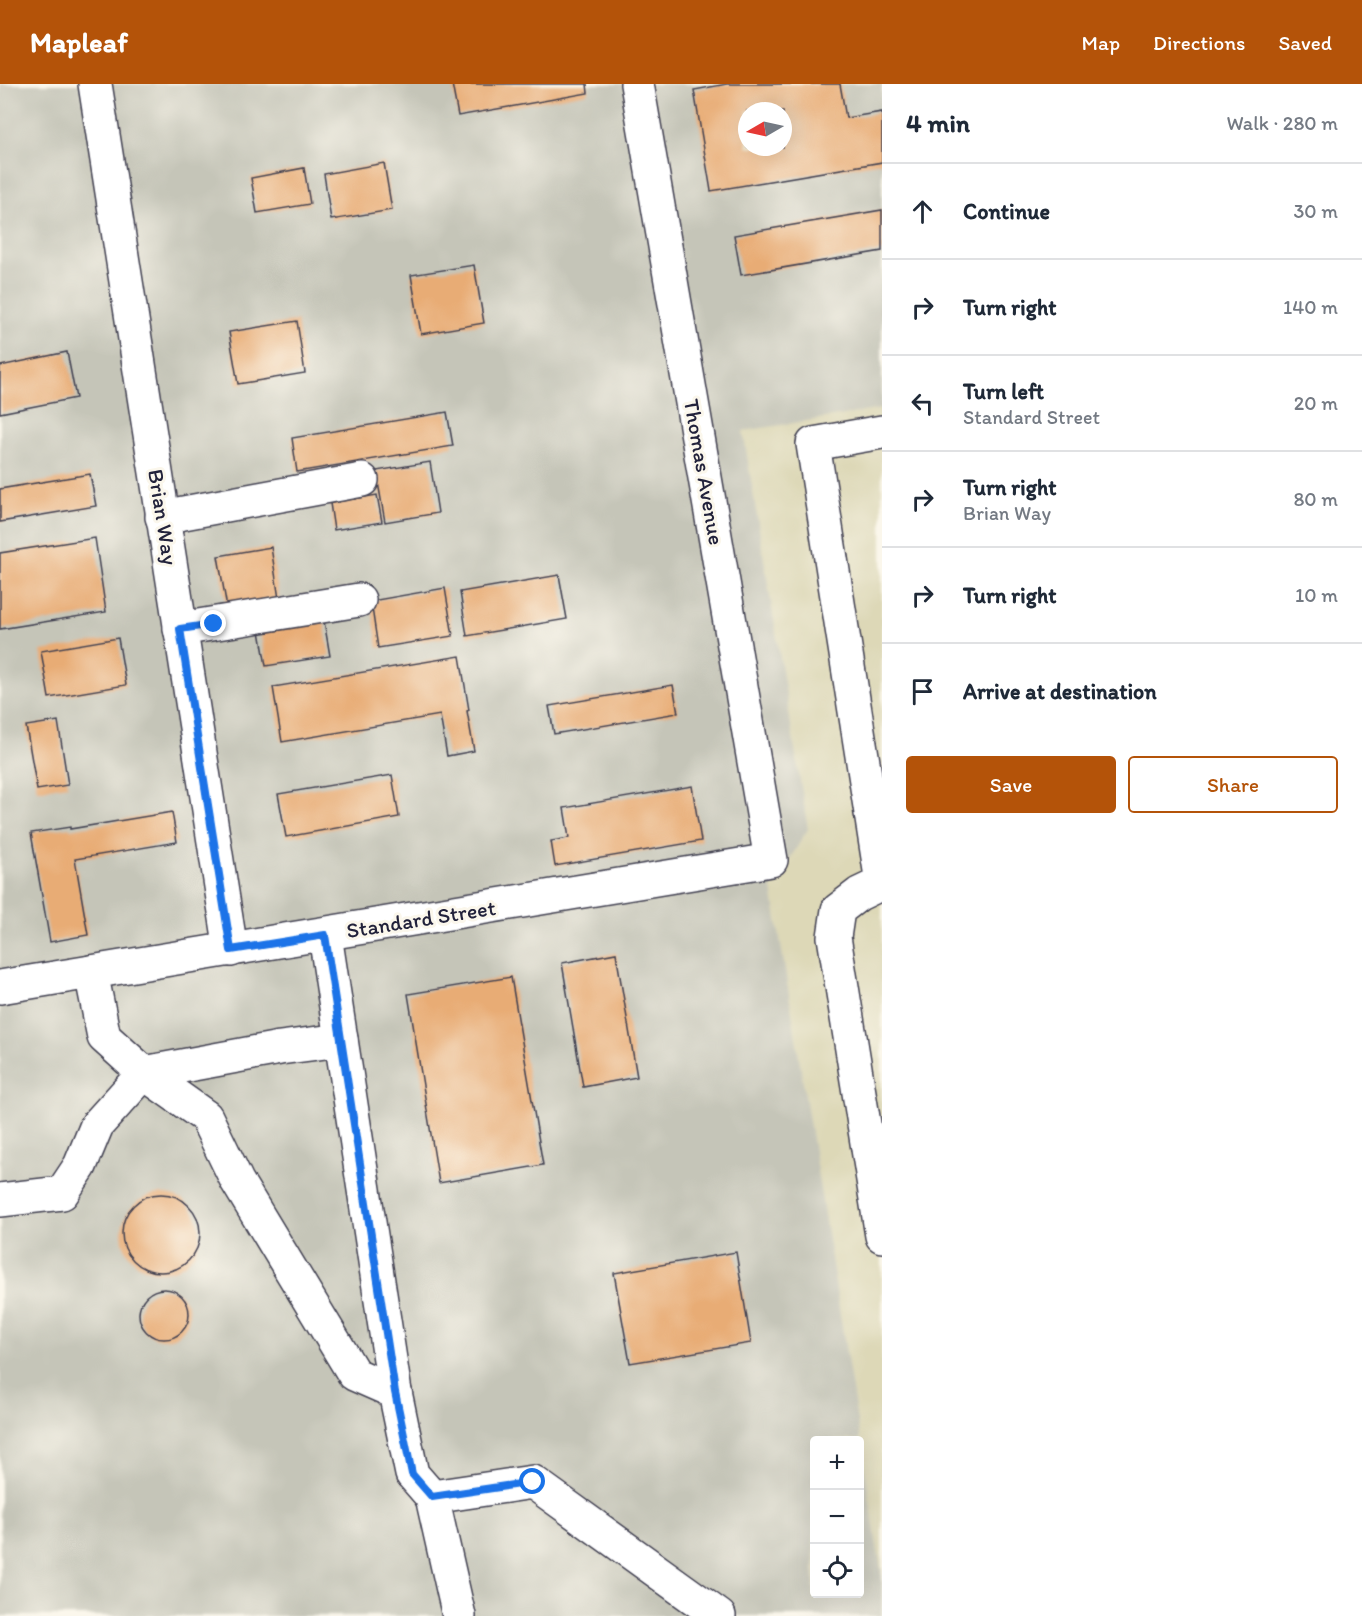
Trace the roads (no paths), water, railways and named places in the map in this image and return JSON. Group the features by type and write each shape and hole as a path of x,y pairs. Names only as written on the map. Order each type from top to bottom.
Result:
{"street":[{"name":"Brian Way","path":"95,84 231,950"},
{"name":"Thomas Avenue","path":"637,84 771,860"},
{"path":"882,432 813,444 882,883 859,894 838,910 834,937 874,1133 882,1236"},
{"path":"162,517 362,480"},
{"path":"180,629 358,600"},
{"name":"Standard Street","path":"0,987 771,860"},
{"path":"325,935 395,1392 412,1474 432,1497 459,1616"},
{"path":"91,972 104,1037 144,1073 206,1117 237,1180 354,1374 395,1392"},
{"path":"0,1200 62,1193 80,1166 97,1125 144,1073 280,1048 341,1040"},
{"path":"432,1497 533,1482 719,1616"}]}
